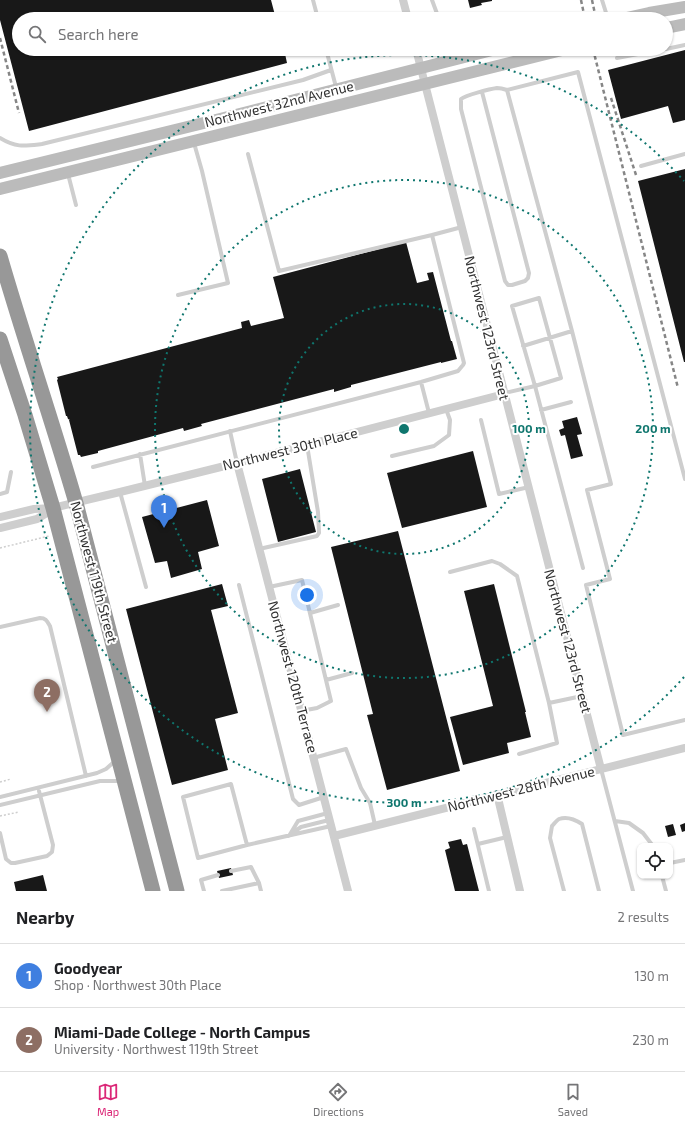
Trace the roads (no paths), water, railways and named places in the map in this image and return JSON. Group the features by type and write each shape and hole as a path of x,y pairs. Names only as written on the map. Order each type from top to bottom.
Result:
{"highway":[{"name":"Northwest 119th Street","path":"0,256 58,439 76,503 177,891"},
{"name":"Northwest 119th Street","path":"0,338 3,355 25,415 53,508 153,891"}],"main road":[{"path":"655,12 685,7"},
{"path":"673,27 685,24"},
{"name":"Northwest 32nd Avenue","path":"0,173 468,56"},
{"name":"Northwest 32nd Avenue","path":"0,190 538,56"}],"street":[{"path":"403,0 406,12"},
{"name":"Northwest 123rd Street","path":"418,56 601,769"},
{"name":"Northwest 30th Place","path":"53,508 237,463 504,394"},
{"name":"Northwest 120th Terrace","path":"237,463 348,891"},
{"path":"0,518 34,509 53,508"},
{"path":"0,528 37,519 53,508"},
{"name":"Northwest 28th Avenue","path":"334,836 685,748"},
{"path":"497,794 520,891"}],"lane":[{"path":"313,0 316,12"},
{"path":"432,0 436,12"},
{"path":"602,0 606,12"},
{"path":"673,47 685,45"},
{"path":"328,56 336,89"},
{"path":"618,58 628,56"},
{"path":"0,138 6,142 22,146 42,144 304,80 331,70"},
{"path":"482,92 529,273 528,278 525,281 512,285 508,285 505,281 461,109 461,99 464,97 482,92 498,88 507,90 578,72 685,479"},
{"path":"507,90 572,331 611,484 587,490 610,579 586,585 623,735 685,720"},
{"path":"178,295 228,283 202,171 193,141"},
{"path":"248,154 279,271 462,227"},
{"path":"641,166 685,154"},
{"path":"68,172 76,205"},
{"path":"93,467 458,372 464,363 432,235"},
{"path":"504,394 535,386 561,378 539,298 512,306 535,386 583,568"},
{"path":"523,346 572,331"},
{"path":"421,382 429,413"},
{"path":"541,410 571,402"},
{"path":"392,456 434,446 450,435 450,420 446,409"},
{"path":"481,420 499,494 529,487"},
{"path":"230,431 237,463"},
{"path":"260,549 317,536 319,533 318,512 307,445"},
{"path":"140,454 145,486"},
{"path":"0,494 7,492 11,472"},
{"path":"120,492 146,587"},
{"path":"450,572 492,561 500,564 517,576 558,743 519,754"},
{"path":"269,587 302,580 331,701 317,708 301,711"},
{"path":"239,585 293,798 299,805 324,797"},
{"path":"310,613 338,605"},
{"path":"0,627 40,618 44,618 48,621 86,776"},
{"path":"326,680 352,672"},
{"path":"549,703 582,696"},
{"path":"314,758 346,749 361,788 370,803 375,825"},
{"path":"0,797 102,772 118,759"},
{"path":"601,769 633,891"},
{"path":"0,805 40,793 100,781 124,781"},
{"path":"247,846 231,784 183,797 198,858 289,836 329,820"},
{"path":"0,833 6,859 11,863 47,856 52,852 53,845 40,793"},
{"path":"564,891 550,838 552,826 559,819 566,818 574,819 582,824 599,891"},
{"path":"289,836 298,821 329,820"},
{"path":"615,821 629,823 644,833 651,843"},
{"path":"474,829 489,891"},
{"path":"478,844 507,836"},
{"path":"673,862 685,860"},
{"path":"232,871 251,867 259,883 261,891"},
{"path":"204,891 201,880 218,875"},
{"path":"663,879 666,891"},
{"path":"222,891 259,883"}],"railway":[{"path":"581,0 584,12"},
{"path":"592,0 595,12"},
{"path":"0,38 19,113"},
{"path":"595,56 678,388"},
{"path":"611,98 636,175"}],"place":[{"name":"Goodyear","path":"164,528"},
{"name":"Miami-Dade College - North Campus","path":"47,712"}]}
